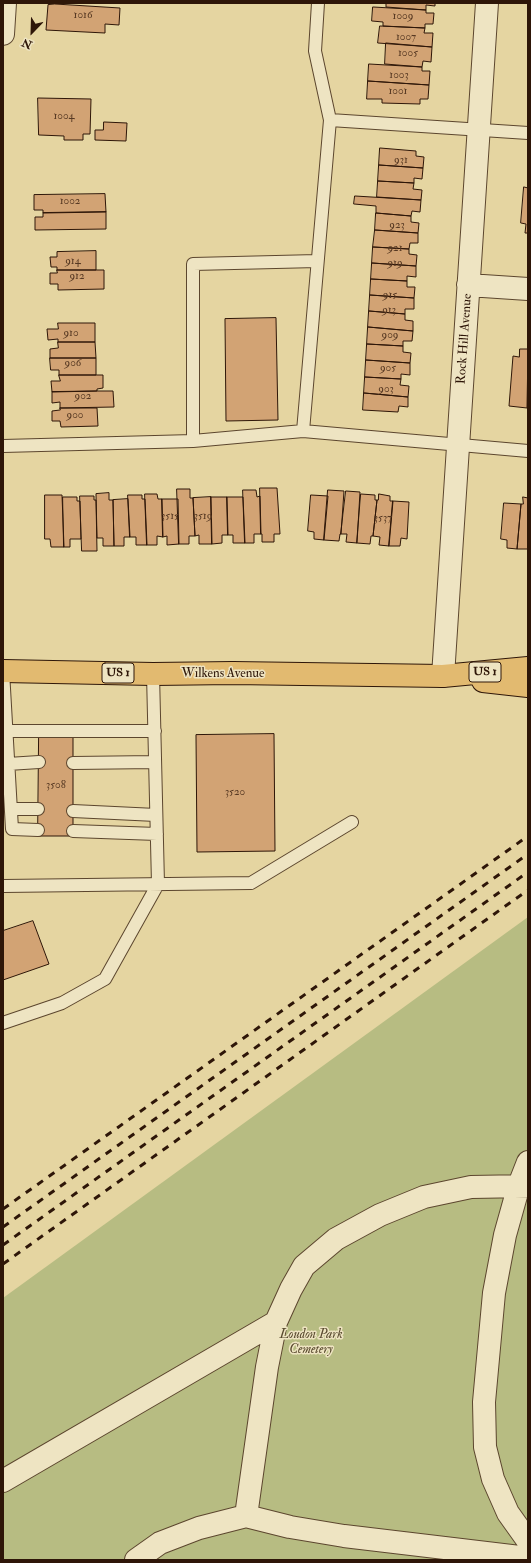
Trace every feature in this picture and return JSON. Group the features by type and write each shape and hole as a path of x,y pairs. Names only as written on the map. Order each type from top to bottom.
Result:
{"main road":[{"name":"Wilkens Avenue","path":"443,676 528,668"},
{"name":"Wilkens Avenue","path":"3,670 153,674 233,673 443,676 528,686"}],"street":[{"path":"3,34 5,3"},
{"name":"Rock Hill Avenue","path":"443,676 487,3"},
{"path":"468,285 528,289"},
{"path":"528,1162 524,1186 505,1235 494,1293 484,1402 485,1447 493,1478 508,1513 528,1541"},
{"path":"246,1516 267,1367 276,1322 291,1289 304,1266 336,1239 374,1218 424,1197 471,1187 524,1186"},
{"path":"3,1481 276,1322"},
{"path":"136,1560 160,1543 199,1528 246,1516 290,1527 344,1536 528,1558"}],"lane":[{"path":"303,431 330,120 315,51 318,3"},
{"path":"330,120 528,133"},
{"path":"193,441 193,264 317,261"},
{"path":"3,446 193,441 303,431 528,451"},
{"path":"3,670 12,829 38,830"},
{"path":"3,1023 62,1003 104,979 158,884 153,674"},
{"path":"6,731 155,731"},
{"path":"8,764 39,762"},
{"path":"73,763 155,762"},
{"path":"11,809 38,809"},
{"path":"73,811 156,815"},
{"path":"3,886 251,884 352,822"},
{"path":"73,831 157,834"}],"green space":[{"name":"Loudon Park Cemetery","path":"528,917 528,1560 3,1560 3,1298"}],"building":[{"path":"375,3 435,3 435,6 426,5 426,10 386,7 386,4"},
{"path":"55,4 120,8 119,25 105,24 105,33 46,30 48,5"},
{"path":"373,7 426,10 426,13 434,13 433,24 425,24 425,28 383,26 383,22 372,21"},
{"path":"380,26 425,28 424,33 433,33 432,47 378,43"},
{"path":"386,43 432,47 431,62 423,61 422,67 385,64"},
{"path":"369,64 422,67 422,71 430,71 429,85 368,81"},
{"path":"368,81 429,85 428,99 420,99 420,104 382,103 382,99 367,99"},
{"path":"38,98 91,99 90,134 83,134 83,140 64,140 64,136 39,135"},
{"path":"104,122 127,123 126,141 95,140 95,130 103,130"},
{"path":"380,148 416,151 416,156 424,157 423,168 379,165"},
{"path":"379,165 423,168 422,179 414,178 414,183 378,181"},
{"path":"378,181 414,183 413,189 422,190 421,200 377,197"},
{"path":"524,187 528,188 528,233 525,233 526,224 521,223"},
{"path":"105,194 106,212 43,213 43,210 34,210 34,195"},
{"path":"355,196 421,200 420,212 412,211 411,216 376,213 376,206 354,204"},
{"path":"106,212 106,229 35,230 35,217 43,217 43,213"},
{"path":"376,213 411,216 411,222 419,223 418,233 375,230"},
{"path":"375,230 418,233 418,243 410,243 409,249 373,247"},
{"path":"373,247 409,249 409,254 417,255 416,266 372,263"},
{"path":"96,251 96,270 57,270 57,267 51,267 50,257 57,257 57,252"},
{"path":"372,263 416,266 416,277 407,276 407,281 371,279"},
{"path":"57,270 104,270 104,289 58,290 58,284 50,284 50,273 57,273"},
{"path":"371,279 407,281 407,287 415,287 414,298 370,295"},
{"path":"370,295 414,298 414,309 405,309 405,314 369,311"},
{"path":"369,311 405,314 405,320 413,321 413,331 368,327"},
{"path":"276,318 278,420 226,421 225,319"},
{"path":"58,323 95,323 95,342 58,342 58,339 48,340 47,329 58,329"},
{"path":"368,327 413,331 412,341 403,341 403,346 367,344"},
{"path":"58,342 95,342 96,358 50,358 50,349 58,348"},
{"path":"367,344 403,346 403,352 411,353 410,363 366,360"},
{"path":"520,349 528,349 527,408 509,406 513,356 519,357"},
{"path":"50,358 96,358 96,375 59,375 59,370 51,370"},
{"path":"366,360 410,363 410,375 401,374 401,379 365,377"},
{"path":"59,375 103,375 103,388 97,389 97,391 52,392 51,381 60,381"},
{"path":"365,377 401,379 400,385 409,386 408,397 364,393"},
{"path":"113,391 114,407 60,408 60,402 52,403 52,392"},
{"path":"364,393 408,397 408,407 399,406 398,412 363,410"},
{"path":"60,408 97,408 98,426 61,427 60,421 52,421 52,411 60,410"},
{"path":"260,488 277,488 280,534 274,534 274,542 262,542"},
{"path":"177,489 190,489 190,498 193,498 195,536 189,536 189,544 179,544"},
{"path":"243,490 256,490 257,497 260,496 261,534 254,534 254,543 245,543"},
{"path":"328,490 344,491 341,534 339,541 324,540"},
{"path":"346,491 360,492 357,543 346,542 347,534 341,534"},
{"path":"109,493 109,500 113,500 114,546 103,546 103,538 97,538 96,494"},
{"path":"145,494 157,494 158,499 162,499 163,537 157,536 157,545 147,545"},
{"path":"361,494 375,495 375,500 377,500 373,536 371,536 370,544 357,543"},
{"path":"379,494 390,496 390,501 393,501 389,546 379,545 380,537 373,536"},
{"path":"45,495 62,495 64,547 51,547 50,539 45,539"},
{"path":"128,495 142,495 142,499 145,499 147,545 136,545 136,537 130,537"},
{"path":"311,495 328,496 324,540 314,539 314,532 308,531"},
{"path":"80,496 94,496 94,500 96,500 97,551 82,551"},
{"path":"63,497 77,497 77,501 80,501 81,539 70,539 70,547 64,547"},
{"path":"211,497 212,544 199,544 199,535 195,536 193,498"},
{"path":"211,497 227,497 228,535 222,535 222,543 212,544"},
{"path":"227,497 243,497 245,543 233,543 233,535 228,535"},
{"path":"523,497 528,498 528,549 517,549 521,504 523,504"},
{"path":"128,499 130,537 124,537 124,546 114,546 113,500"},
{"path":"162,499 178,499 179,544 167,545 167,536 163,537"},
{"path":"393,501 409,502 407,539 401,538 400,546 389,546"},
{"path":"504,503 521,504 517,549 507,548 507,540 501,539"},
{"path":"274,734 275,851 197,852 196,735"},
{"path":"39,737 73,737 73,836 38,836"},
{"path":"33,921 49,964 3,980 3,931"}],"railway":[{"path":"3,1209 528,836"},
{"path":"3,1227 528,854"},
{"path":"3,1245 528,872"},
{"path":"3,1264 528,890"}]}
